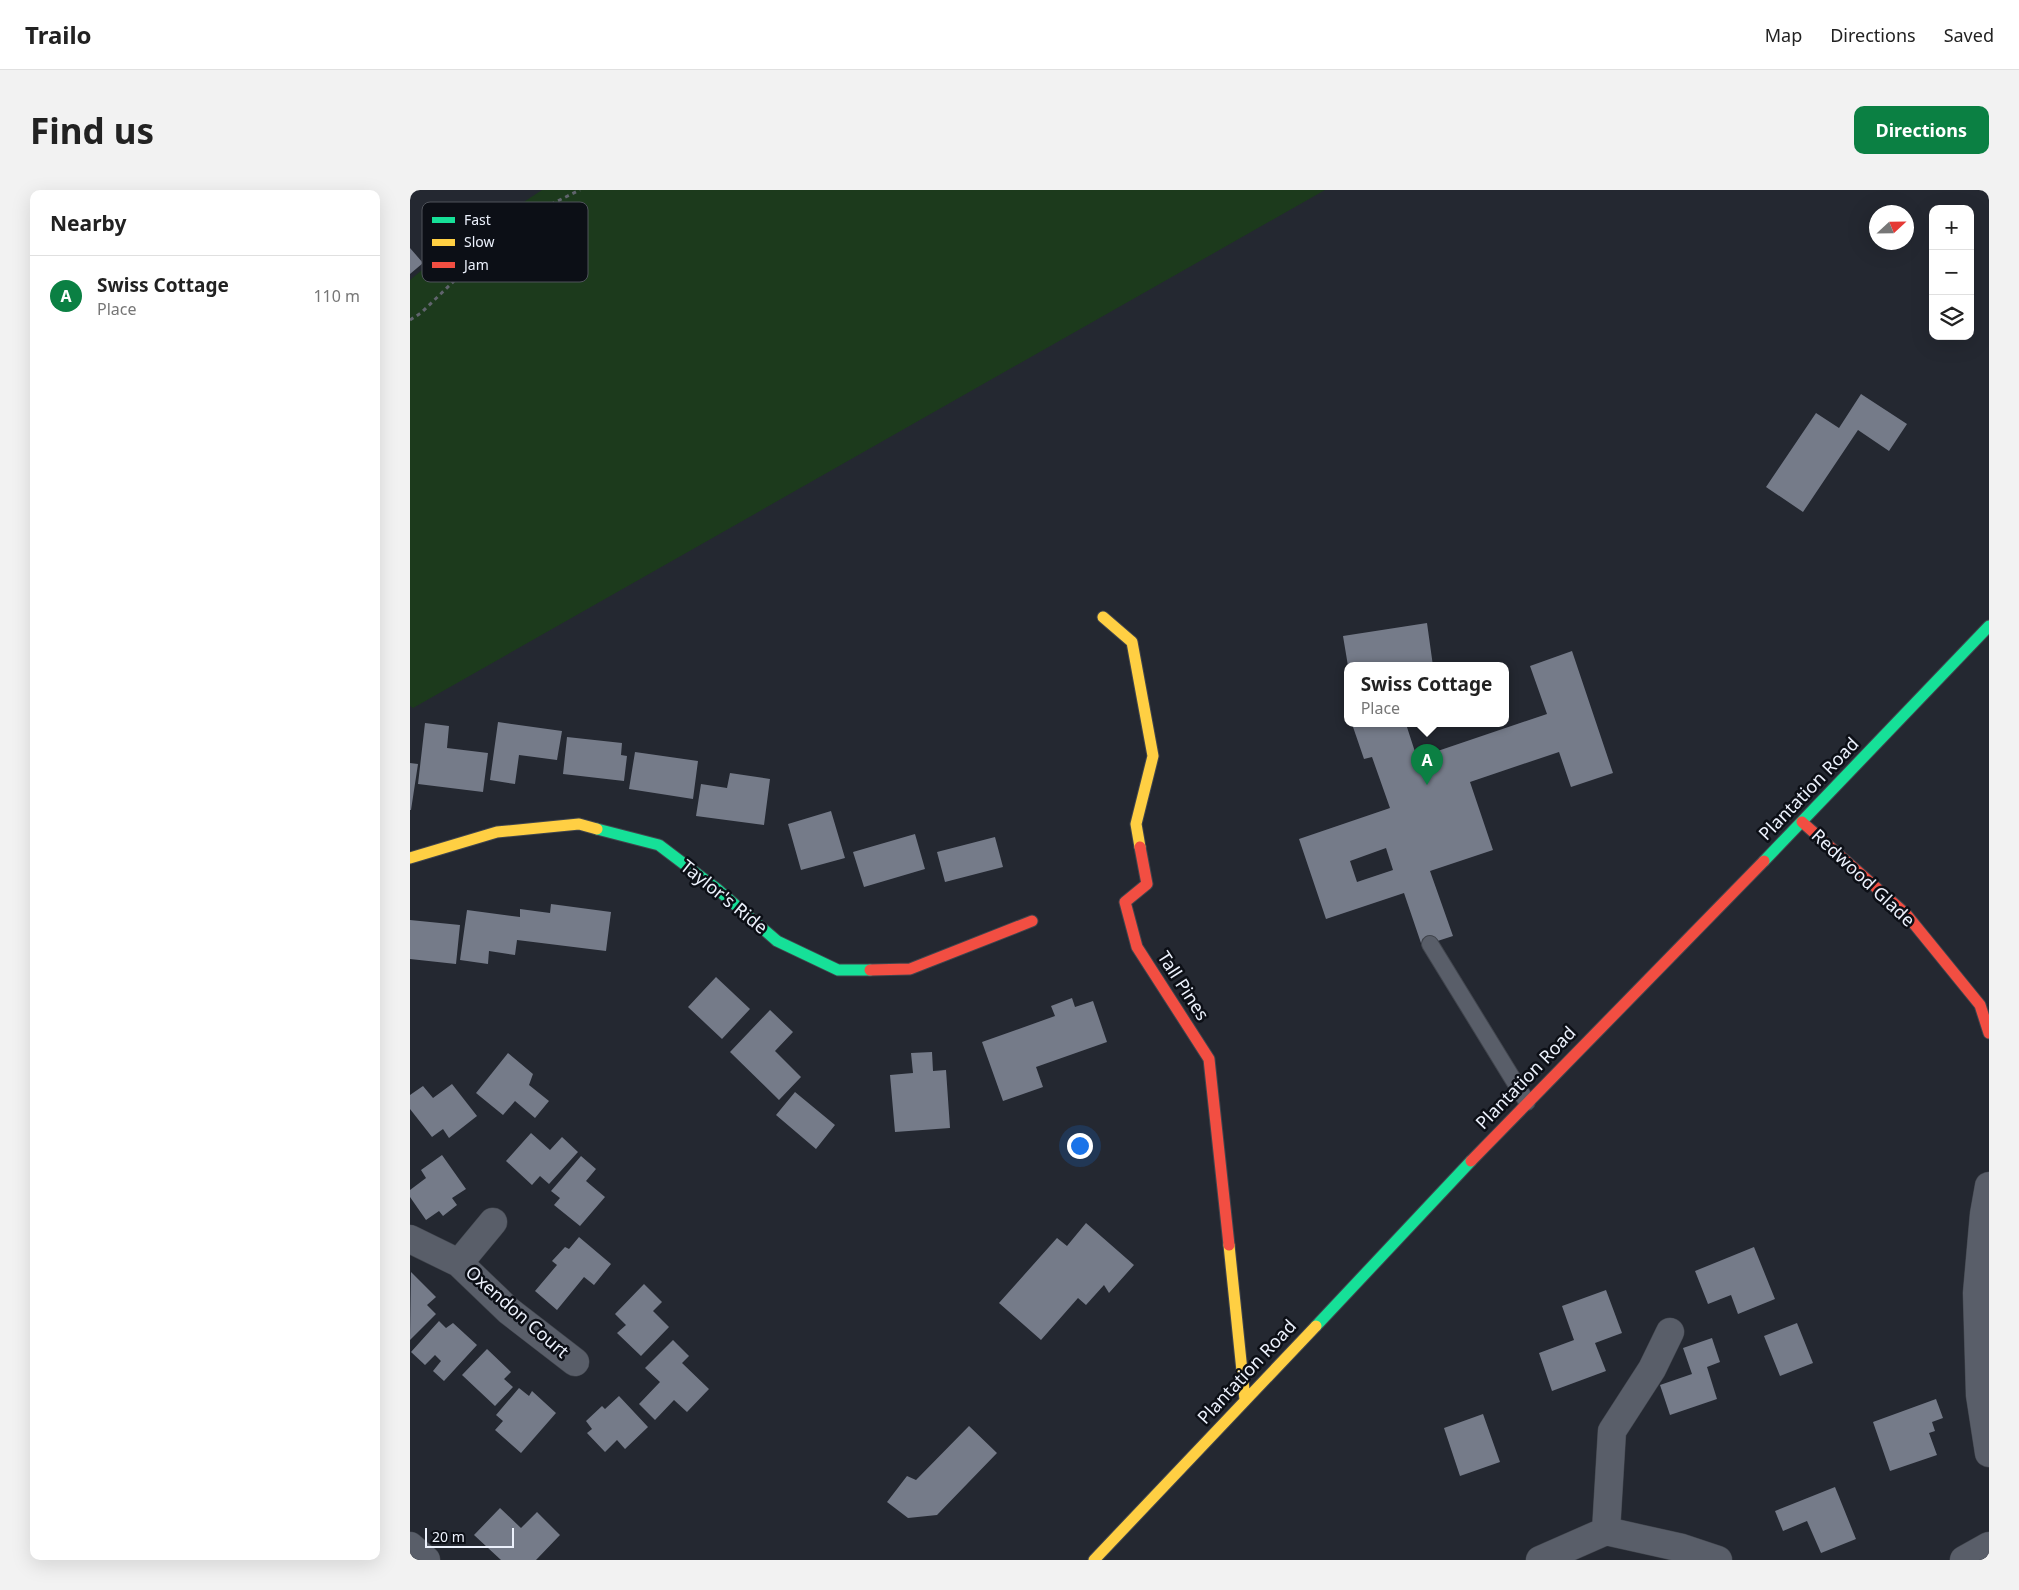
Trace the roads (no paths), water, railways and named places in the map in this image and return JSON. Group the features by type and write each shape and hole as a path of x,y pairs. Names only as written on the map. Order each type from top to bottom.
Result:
{"street":[{"name":"Tall Pines","path":"1103,617 1132,642 1153,756 1136,824 1147,884 1125,902 1137,947 1209,1059 1245,1400"},
{"name":"Plantation Road","path":"1094,1560 1527,1102 1802,822 1989,626"},
{"name":"Redwood Glade","path":"1802,822 1906,914 1980,1005 1989,1033"},
{"name":"Taylor's Ride","path":"410,858 497,832 579,824 588,826 659,845 717,889 777,941 838,970 910,969 1032,921"},
{"path":"1989,1186 1977,1293 1980,1395 1989,1453"},
{"name":"Oxendon Court","path":"460,1263 492,1222"},
{"name":"Oxendon Court","path":"410,1239 460,1263 509,1311 575,1362"},
{"path":"1606,1531 1612,1431 1652,1369 1670,1332"},
{"path":"1540,1560 1606,1531 1682,1548 1718,1560"},
{"path":"410,1546 426,1560"},
{"path":"1964,1560 1989,1546"}],"lane":[{"path":"1430,944 1527,1102"}],"place":[{"name":"Swiss Cottage","path":"1427,785"}]}
